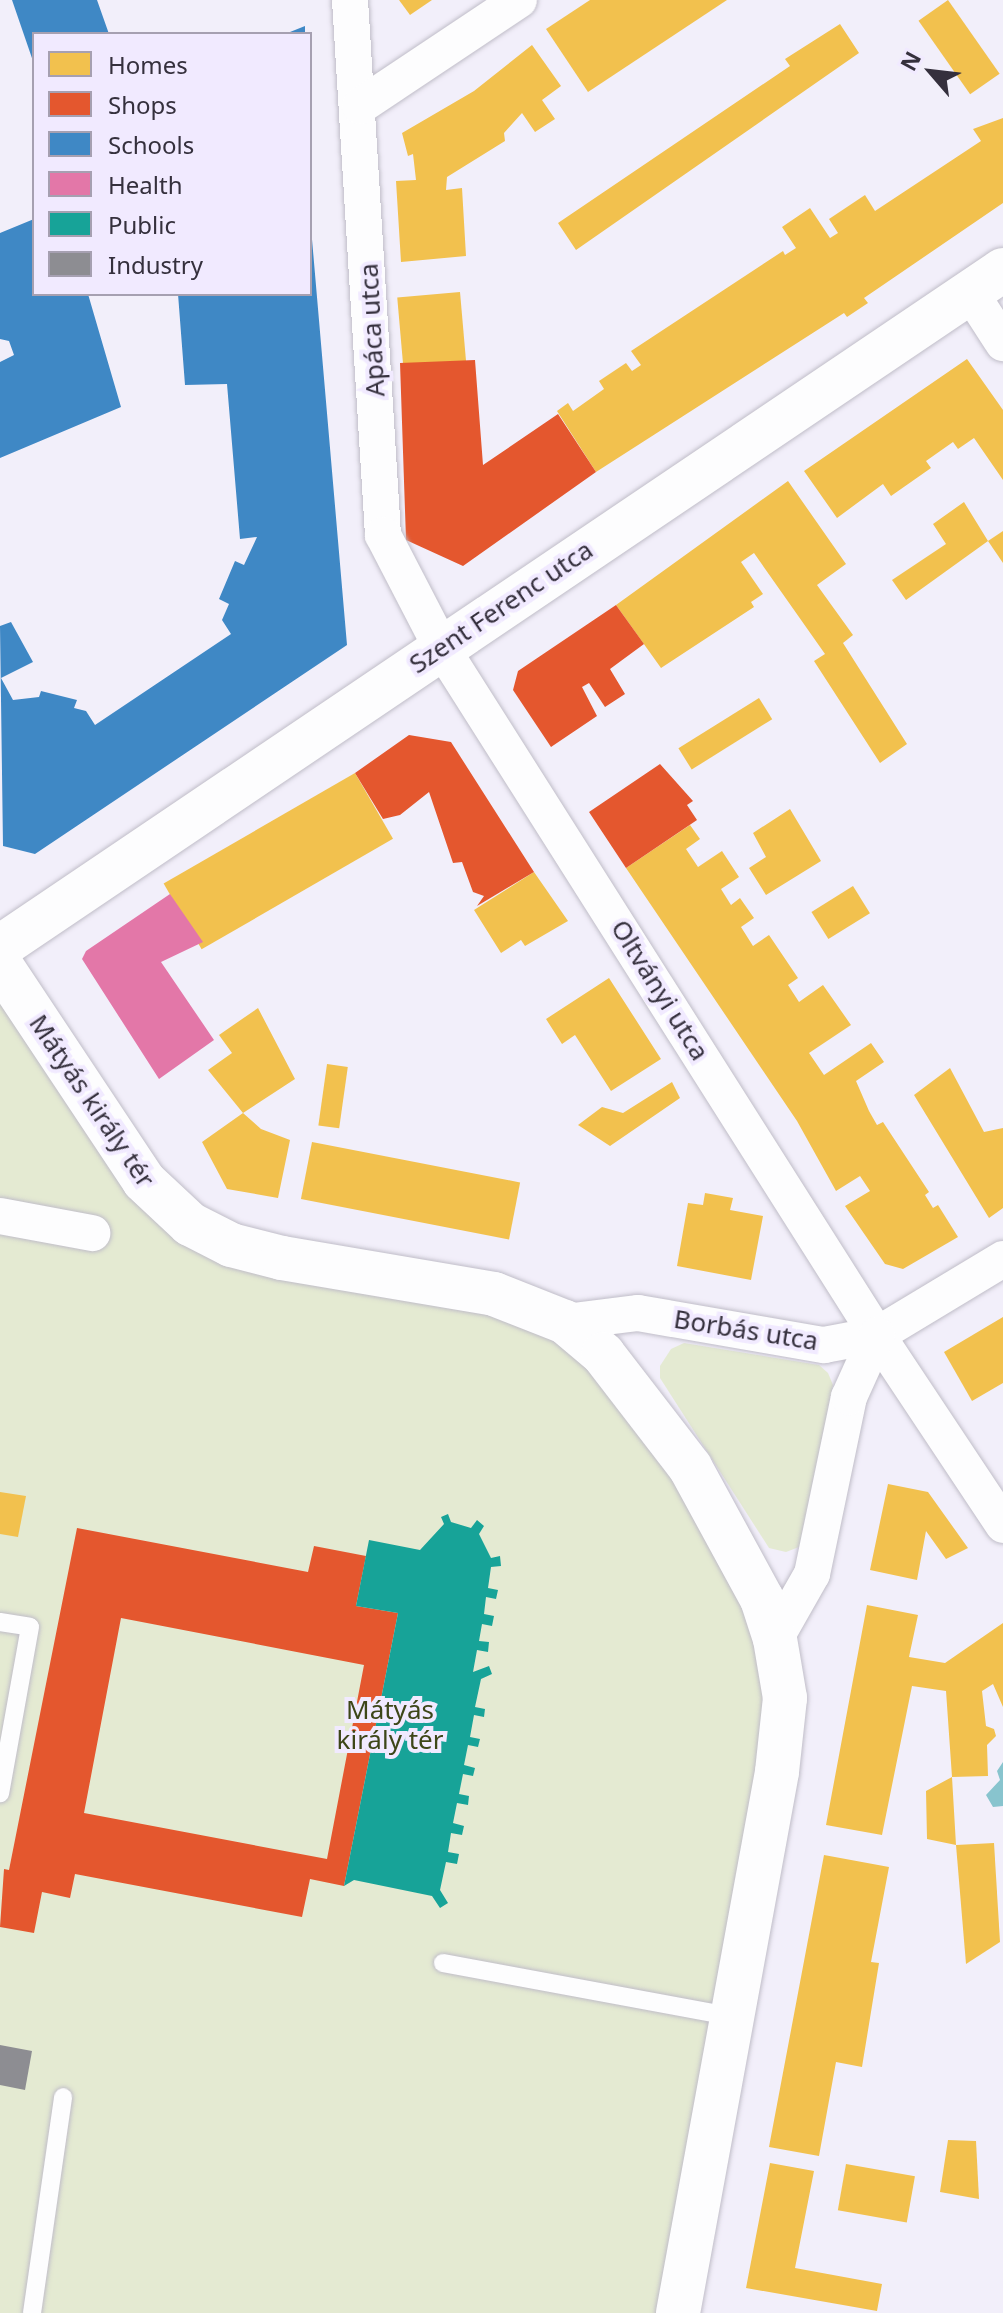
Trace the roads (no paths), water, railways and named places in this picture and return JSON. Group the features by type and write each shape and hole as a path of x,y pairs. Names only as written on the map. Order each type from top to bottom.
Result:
{"street":[{"name":"Apáca utca","path":"350,0 360,106 383,535 441,647"},
{"path":"360,106 519,0"},
{"path":"986,281 1003,343"},
{"name":"Szent Ferenc utca","path":"0,947 986,281"},
{"name":"Oltványi utca","path":"441,647 877,1335 1003,1525"},
{"name":"Mátyás király tér","path":"0,964 144,1181 190,1224 231,1245 494,1294 565,1322 603,1354 690,1467 762,1599 775,1639 785,1698 777,1772 678,2313"},
{"path":"0,1216 92,1233"},
{"name":"Borbás utca","path":"565,1322 638,1313 824,1345 877,1335 1003,1259"},
{"path":"775,1639 812,1574 849,1397 877,1335"}],"lane":[{"path":"0,1622 30,1627 0,1793"},
{"path":"443,1963 733,2017"},
{"path":"32,2313 63,2097"}],"water":[{"path":"1003,1762 1003,1806 993,1807 986,1795 1000,1780 997,1771"}]}
